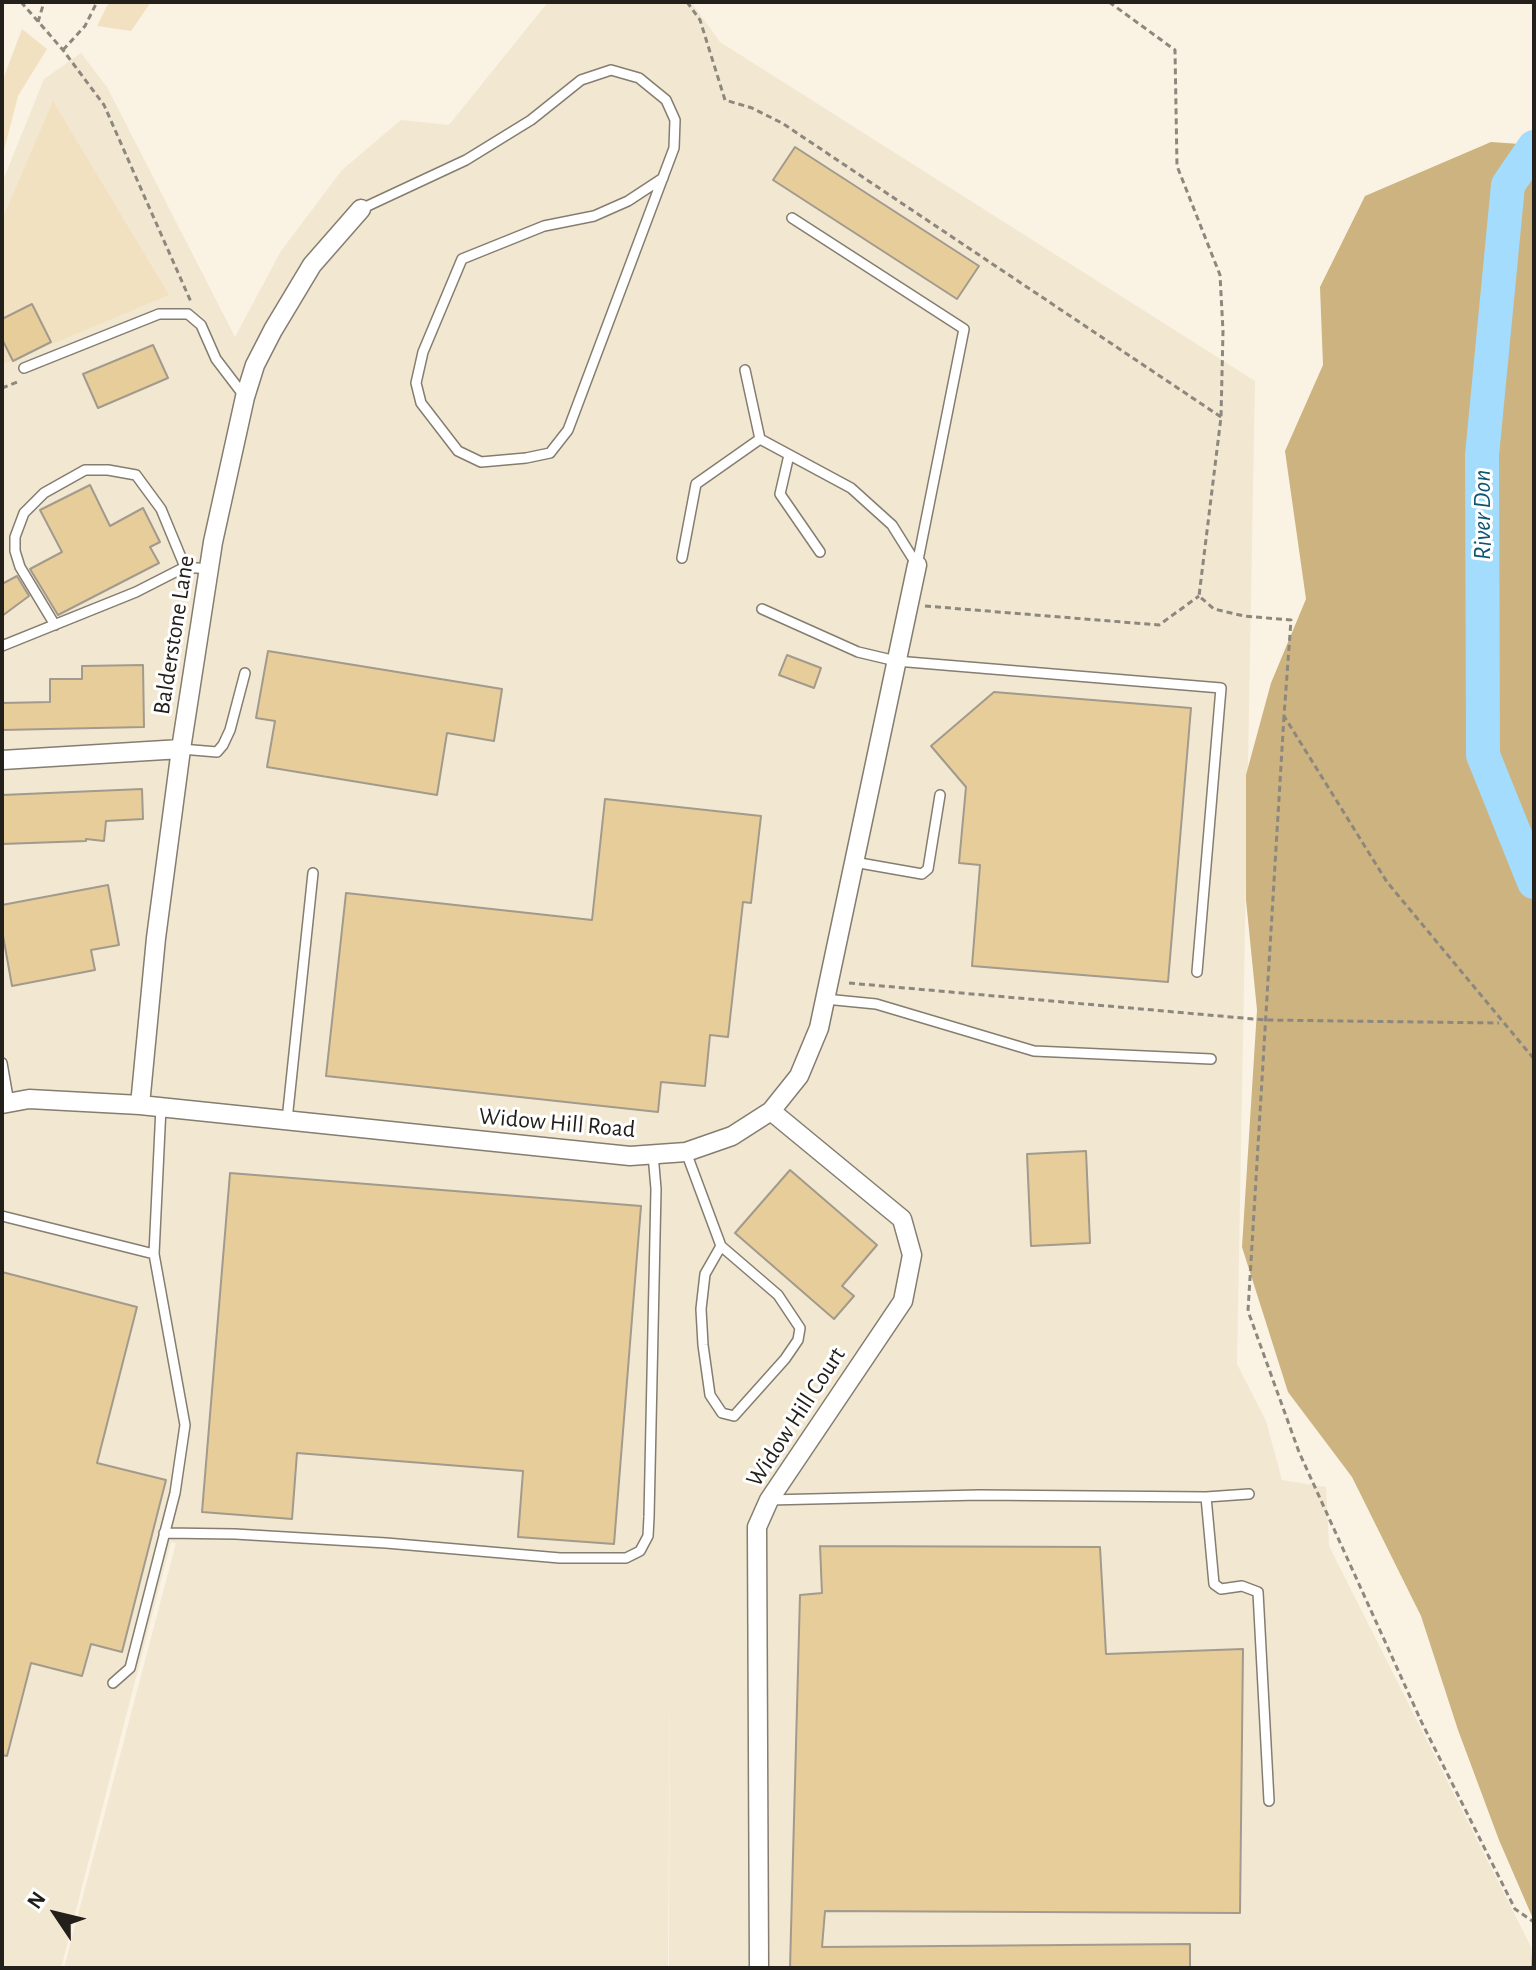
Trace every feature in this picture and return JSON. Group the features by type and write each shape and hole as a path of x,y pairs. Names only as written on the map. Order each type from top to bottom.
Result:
{"street":[{"name":"Balderstone Lane","path":"140,1105 156,938 181,749 209,569 245,397 255,365 312,265 361,209"},
{"name":"Widow Hill Road","path":"6,1104 29,1099 140,1105 630,1156 686,1152 732,1136 771,1111 799,1076 819,1028 917,565"},
{"path":"2,760 181,749"},
{"name":"Widow Hill Court","path":"759,1968 757,1527 769,1500 903,1301 912,1255 902,1219 771,1111"}],"lane":[{"path":"361,209 466,160 531,120 581,80 611,70 639,78 666,100 675,120 674,148 663,178 568,430 550,453 526,458 481,462 458,451 421,403 416,383 423,352 462,259 544,226 594,216 628,201 663,178"},
{"path":"792,218 964,329 917,565"},
{"path":"24,368 159,314 188,314 201,325 216,359 245,397"},
{"path":"745,370 760,439 851,488 892,525 917,565"},
{"path":"682,558 696,484 760,439"},
{"path":"789,455 780,494 820,552"},
{"path":"55,625 20,567 15,537 24,513 44,493 85,470 136,475 161,509 185,567"},
{"path":"2,646 136,592 185,567 209,569"},
{"path":"762,609 858,652 896,661 1221,688 1197,972"},
{"path":"181,749 217,752 223,745 245,673"},
{"path":"854,862 922,874 928,869 940,795"},
{"path":"287,1120 313,873"},
{"path":"827,990 1034,1051 1211,1059"},
{"path":"2,1063 6,1104"},
{"path":"113,1683 130,1668 175,1493 185,1425 154,1254 161,1107"},
{"path":"686,1152 721,1246 778,1295 800,1328 798,1340 785,1359 734,1416 722,1413 710,1395 703,1345 701,1309 705,1274 721,1246"},
{"path":"164,1533 250,1535 560,1558 626,1558 640,1551 648,1536 649,1517 656,1189 653,1154"},
{"path":"2,1216 154,1254"},
{"path":"769,1500 979,1495 1206,1497 1249,1494"},
{"path":"1206,1497 1214,1584 1221,1589 1242,1586 1258,1592 1269,1801"}],"path":[{"path":"21,2 63,50 104,105 201,325"},
{"path":"38,22 44,2"},
{"path":"63,50 85,26 97,2"},
{"path":"687,2 700,20 725,100 752,108 782,123 1221,417"},
{"path":"908,604 1159,625 1199,596 1221,417 1223,331 1220,275 1177,166 1175,50 1109,2"},
{"path":"1199,596 1214,609 1244,616 1291,620 1248,1311 1299,1452 1422,1723 1515,1909 1534,1922"},
{"path":"1284,716 1387,882 1534,1059"},
{"path":"827,990 1265,1020 1502,1023"}],"shaded area":[{"path":"109,2 151,2 131,31 97,26"},
{"path":"548,2 691,2 720,42 1255,381 1237,1364 1266,1421 1282,1480 1326,1487 1329,1546 1534,1953 1534,1968 669,1968 670,1639 668,1968 64,1968 176,1543 171,1542 61,1968 2,1968 2,183 44,79 81,53 107,87 235,337 281,251 342,170 401,120 449,125"},
{"path":"22,29 47,49 18,96 2,158 2,82"},
{"path":"53,101 169,295 2,365 2,220"},
{"path":"1491,142 1534,145 1534,1921 1499,1840 1458,1730 1421,1616 1352,1477 1288,1392 1242,1247 1257,1010 1246,900 1246,775 1271,683 1306,599 1285,451 1323,365 1320,287 1365,196"},
{"path":"1534,1921 1534,1968 1531,1968"}],"building":[{"path":"795,147 979,266 957,299 773,180"},
{"path":"32,304 51,342 13,361 2,339 2,319"},
{"path":"153,345 168,378 98,408 83,374"},
{"path":"90,485 110,526 143,508 160,542 150,547 159,563 58,615 30,569 62,552 40,510"},
{"path":"17,576 29,596 2,616 2,584"},
{"path":"268,651 502,689 494,741 447,733 437,795 267,767 275,721 256,718"},
{"path":"787,655 821,668 814,688 779,675"},
{"path":"143,665 144,727 2,730 2,703 50,702 50,679 82,679 82,666"},
{"path":"994,692 1191,708 1168,982 972,966 980,865 959,863 966,787 931,746"},
{"path":"142,789 143,819 106,821 104,841 86,839 2,844 2,795"},
{"path":"605,799 761,816 751,903 743,902 728,1037 710,1035 705,1086 661,1082 658,1112 326,1076 346,893 592,920"},
{"path":"108,885 119,945 91,950 95,970 12,986 2,930 2,905"},
{"path":"1086,1151 1090,1243 1031,1246 1027,1154"},
{"path":"790,1170 877,1245 842,1286 854,1296 834,1319 735,1233"},
{"path":"230,1173 641,1206 614,1544 518,1537 523,1471 297,1453 292,1519 202,1512"},
{"path":"2,1272 137,1307 97,1463 166,1480 122,1652 91,1644 82,1676 31,1663 7,1756 2,1755"},
{"path":"820,1546 1100,1547 1106,1654 1243,1649 1240,1913 825,1911 822,1947 1190,1944 1190,1968 790,1968 800,1595 822,1593"}],"waterway":[{"name":"River Don","path":"1534,147 1508,185 1482,455 1483,755 1534,882"}]}
